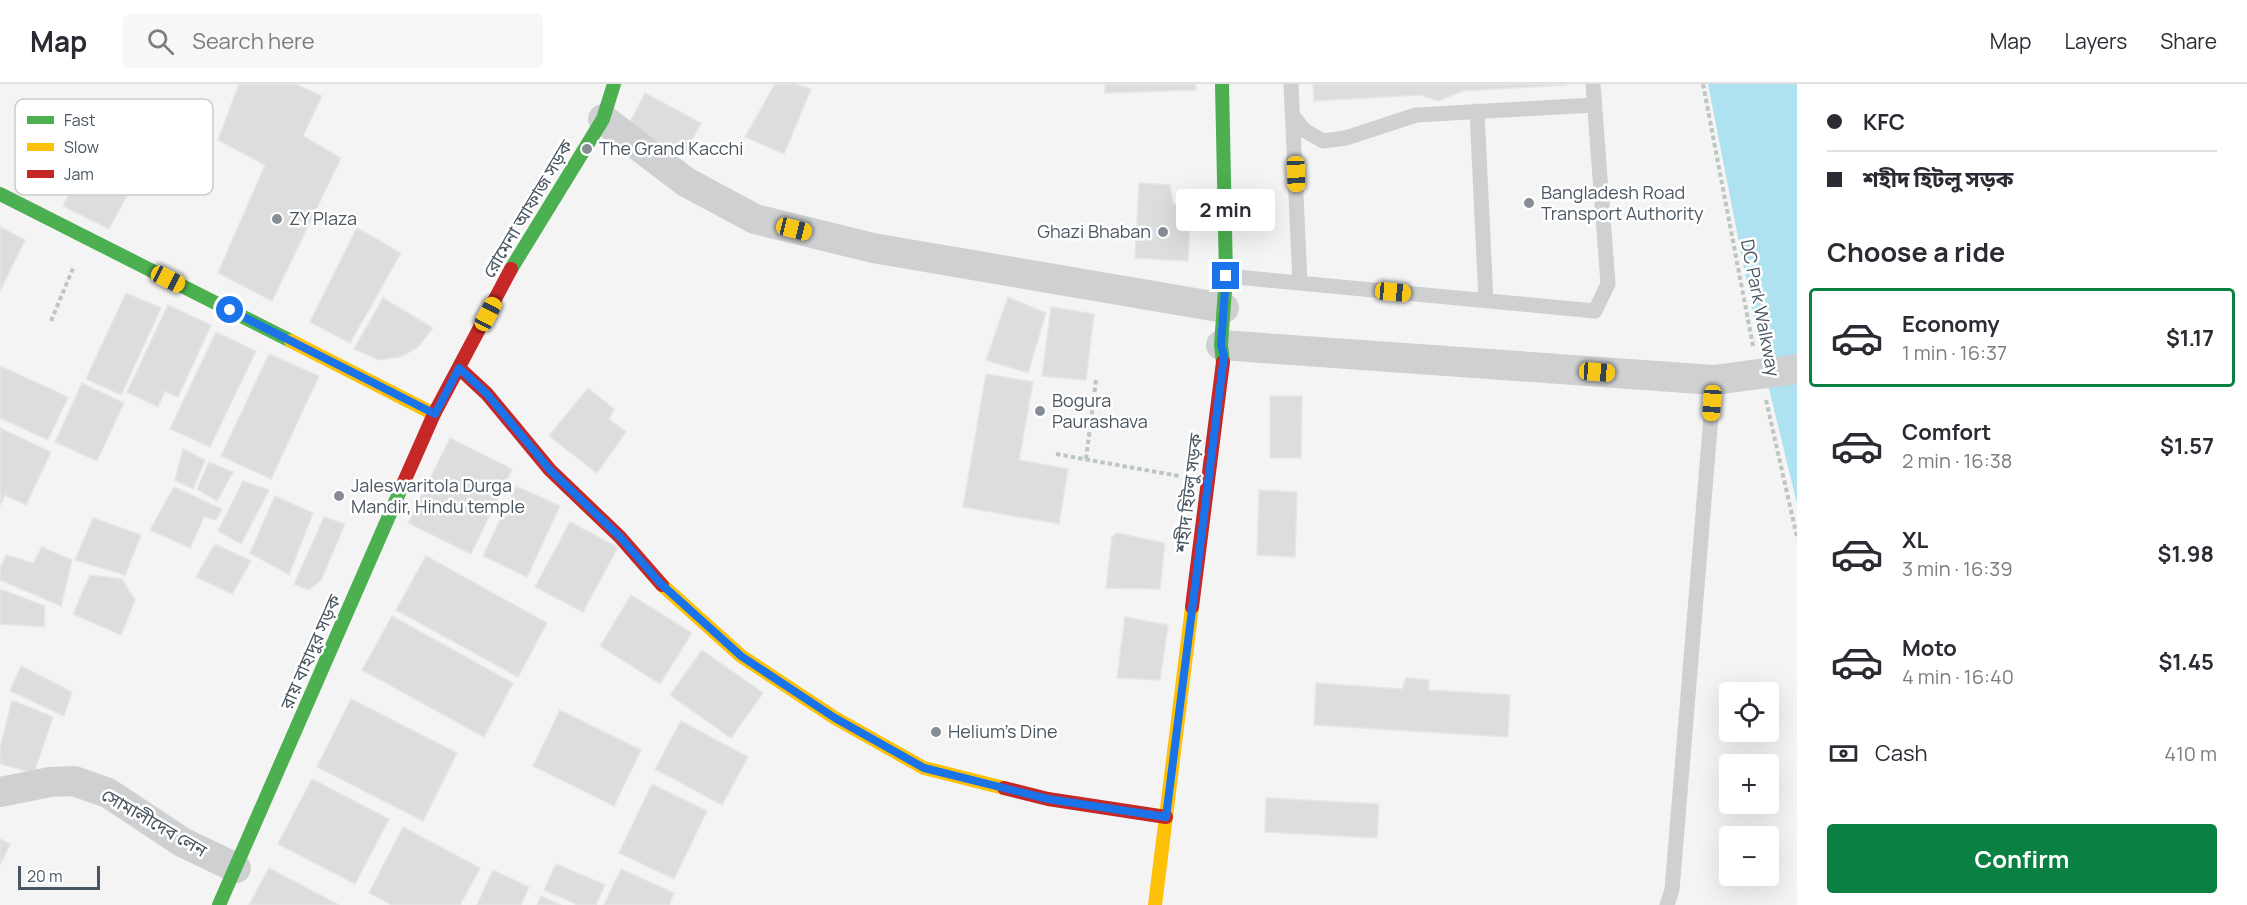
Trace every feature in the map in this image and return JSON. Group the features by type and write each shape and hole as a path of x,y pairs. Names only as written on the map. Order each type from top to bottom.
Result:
{"street":[{"name":"রোমেনা আফাজ সড়ক","path":"435,414 526,240 603,119 614,84"},
{"name":"শহীদ হিটলু সড়ক","path":"1155,905 1224,356 1221,345 1226,276 1222,84"},
{"path":"603,119 686,182 754,219 873,248 1224,308"},
{"path":"0,194 435,414"},
{"path":"1221,345 1714,380 1797,369"},
{"path":"459,368 487,394 550,470 620,537 660,583 741,656 835,718 924,768 1048,799 1166,817"},
{"name":"রায় বাহাদুর সড়ক","path":"219,905 435,414"},
{"name":"সোমালীদেব লেন","path":"0,792 50,782 74,781 108,794 182,842 236,868"}],"lane":[{"path":"1291,84 1300,283"},
{"path":"1226,276 1595,311 1608,284 1593,84"},
{"path":"1293,116 1304,130 1323,141 1346,138 1416,115 1594,105"},
{"path":"1478,111 1486,301"},
{"path":"1667,905 1672,890 1714,380"}],"path":[{"name":"DC Park Walkway","path":"1703,84 1754,353"},
{"path":"51,321 86,237"},
{"path":"1086,459 1096,380"},
{"name":"DC Park Walkway","path":"1765,397 1797,537"},
{"path":"1056,454 1208,481"}],"water":[{"path":"1708,84 1797,84 1797,504 1762,360"}],"building":[{"name":"ZY Plaza","path":"239,84 295,84 322,96 303,136 341,158 272,301 218,273 265,165 218,140"},
{"path":"775,84 794,84 811,89 784,154 745,137"},
{"path":"1105,84 1195,84 1196,90 1105,93"},
{"path":"1313,84 1566,85 1463,91 1438,101 1420,95 1314,101"},
{"path":"645,93 701,123 684,155 628,126"},
{"name":"Ghazi Bhaban","path":"1139,183 1170,185 1173,204 1191,205 1188,261 1135,258"},
{"path":"68,195 127,195 109,229 63,206"},
{"path":"0,227 25,240 0,291"},
{"path":"357,228 401,253 350,343 310,322"},
{"path":"126,293 161,308 121,395 86,379"},
{"path":"1008,297 1046,313 1028,373 986,360"},
{"path":"383,298 433,328 417,348 400,357 379,360 354,349"},
{"path":"168,305 211,325 178,397 165,391 158,407 127,392"},
{"path":"1051,307 1094,314 1086,380 1042,376"},
{"path":"216,332 256,351 210,447 170,429"},
{"path":"269,354 319,376 271,479 221,456"},
{"path":"0,366 68,397 48,440 0,418"},
{"path":"986,374 1033,382 1019,460 1068,469 1059,524 963,507"},
{"path":"82,383 124,403 97,461 55,442"},
{"path":"588,388 614,409 609,419 626,432 597,473 549,436"},
{"path":"1270,396 1302,396 1301,458 1270,458"},
{"path":"0,428 51,452 26,505 5,495 0,506"},
{"path":"450,438 512,469 471,554 408,523"},
{"path":"183,449 205,460 193,489 175,480"},
{"path":"209,462 233,472 217,501 197,489"},
{"path":"243,481 269,490 241,544 218,531"},
{"path":"516,486 560,506 527,577 483,556"},
{"path":"174,487 222,509 216,520 204,517 190,548 150,530"},
{"path":"1259,490 1297,492 1295,557 1257,555"},
{"path":"275,496 313,513 289,575 250,553"},
{"path":"324,517 345,524 321,580 309,590 294,584"},
{"path":"93,518 141,535 125,575 75,560"},
{"path":"570,522 618,547 583,612 535,587"},
{"path":"1117,533 1165,543 1160,589 1106,588 1112,537"},
{"path":"215,544 251,561 232,594 196,577"},
{"path":"42,547 72,560 61,606 0,580 0,569 6,555 33,563"},
{"path":"426,556 547,623 518,677 396,610"},
{"path":"90,575 122,579 135,600 121,635 73,614"},
{"path":"0,589 45,606 44,627 0,624"},
{"path":"631,595 692,633 660,684 600,646"},
{"path":"392,616 513,683 484,737 362,670"},
{"path":"1125,617 1168,625 1160,680 1117,678"},
{"path":"702,650 763,693 731,738 670,695"},
{"path":"21,666 72,692 64,716 10,691"},
{"path":"1406,678 1429,680 1429,690 1510,695 1508,737 1314,725 1316,683 1402,689"},
{"path":"351,699 457,753 423,821 317,767"},
{"path":"12,700 53,717 34,773 0,764 0,748"},
{"path":"560,710 641,750 614,806 533,766"},
{"path":"681,721 748,757 722,805 655,769"},
{"path":"312,779 389,819 355,884 278,844"},
{"path":"652,784 707,811 674,879 619,853"},
{"path":"1266,798 1379,804 1377,838 1265,832"},
{"path":"403,827 480,868 460,905 392,905 369,893"},
{"path":"0,839 10,844 0,865"},
{"path":"556,864 605,885 596,905 578,905 544,890"},
{"path":"269,868 339,905 249,905"},
{"path":"621,869 674,893 669,905 604,905"},
{"path":"493,870 529,887 521,905 477,905"},
{"path":"541,896 561,905 537,905"}],"traffic: fast":[{"path":"511,269 603,119 614,84"},
{"path":"1222,84 1226,276 1221,345 1223,362"},
{"path":"0,194 291,341"},
{"path":"219,905 403,484"}],"traffic: slow":[{"path":"291,341 434,414"},
{"path":"662,585 741,656 835,718 924,768 1004,788"},
{"path":"1155,905 1192,607"}],"traffic: jam":[{"path":"403,484 434,414 511,269"},
{"path":"1192,607 1223,362"},
{"path":"459,368 487,394 550,470 620,537 662,585"},
{"path":"1004,788 1048,799 1166,817"}],"place":[{"name":"The Grand Kacchi","path":"587,149"},
{"name":"Bangladesh Road Transport Authority","path":"1529,203"},
{"name":"ZY Plaza","path":"277,219"},
{"name":"Ghazi Bhaban","path":"1163,232"},
{"name":"Bogura Paurashava","path":"1040,411"},
{"name":"Jaleswaritola Durga Mandir, Hindu temple","path":"339,496"},
{"name":"Helium's Dine","path":"936,732"}],"route":[{"path":"230,310 435,414 459,368 487,394 550,470 620,537 660,583 741,656 835,718 924,768 1048,799 1166,817 1224,356 1221,345 1226,276"}]}
